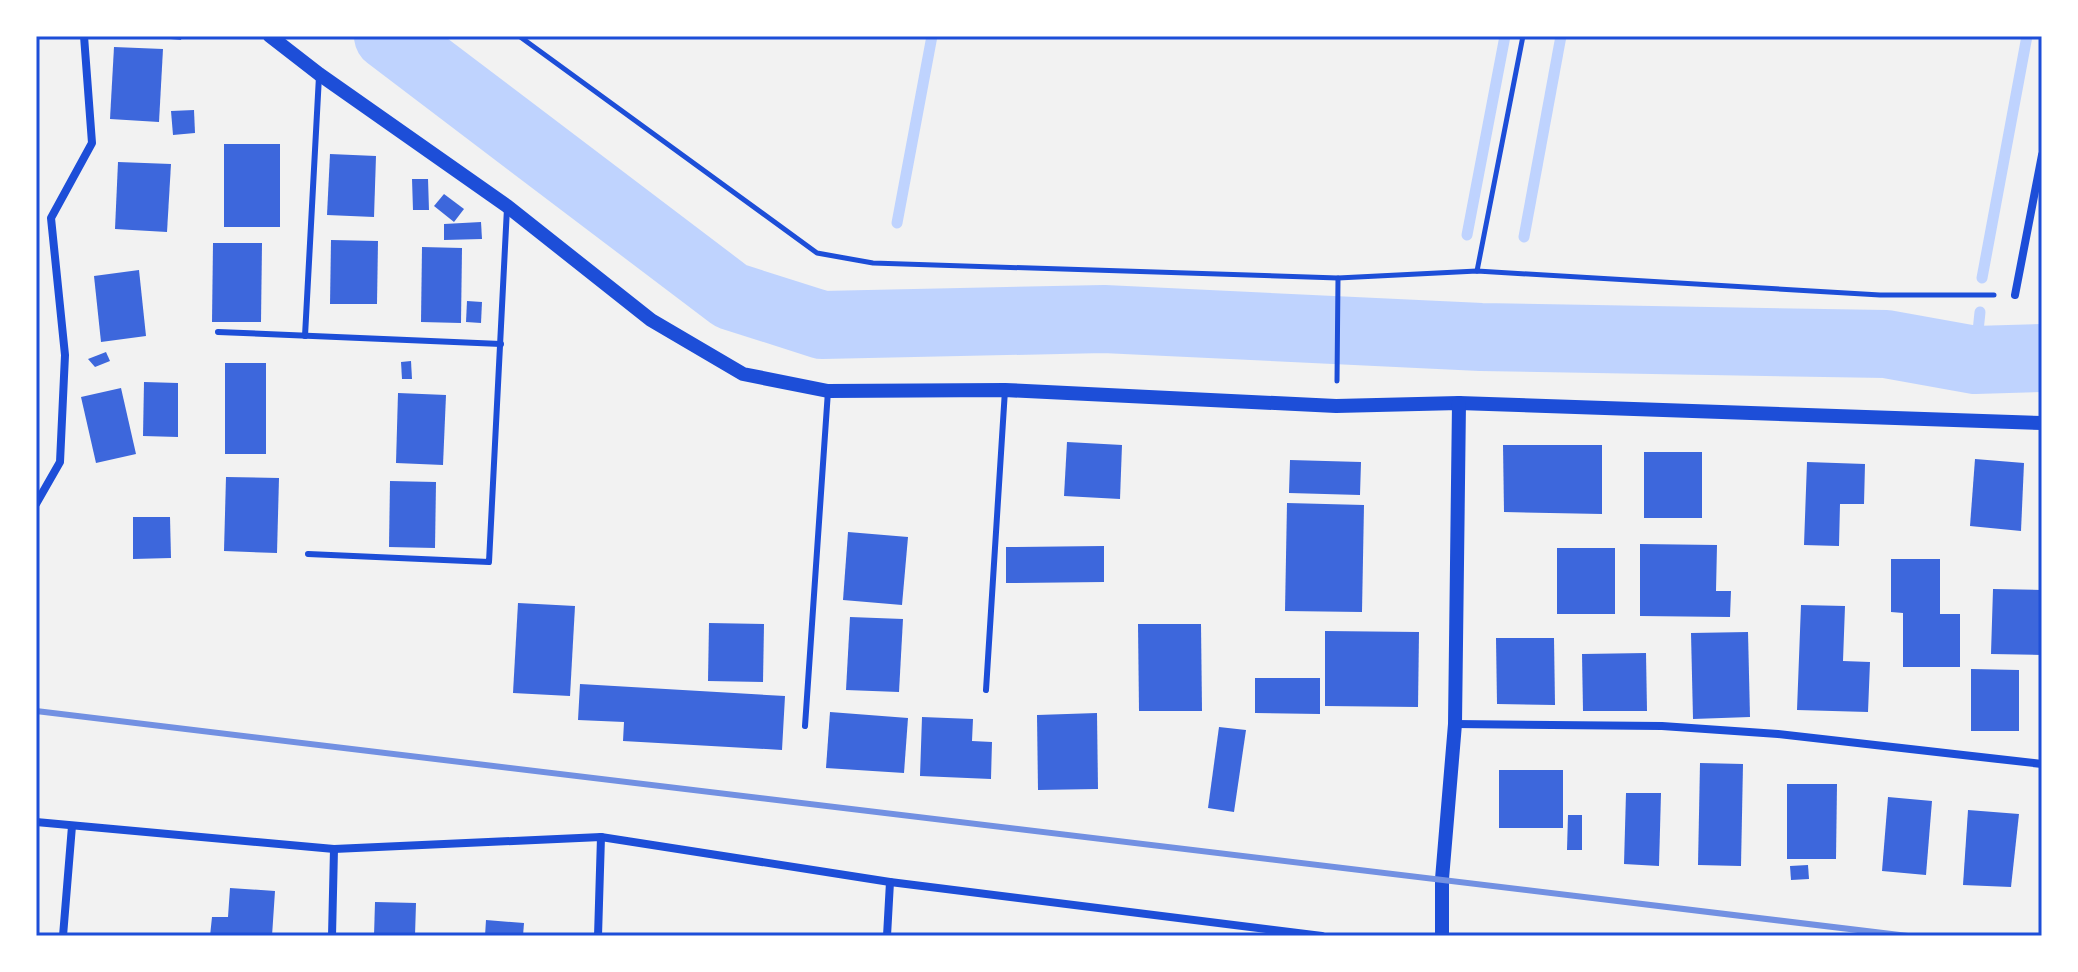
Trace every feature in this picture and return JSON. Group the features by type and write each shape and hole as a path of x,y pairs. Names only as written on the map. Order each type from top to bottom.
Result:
{"street":[{"path":"36,504 60,462 65,355 51,218 92,143 84,36"},
{"path":"270,36 507,206 651,320 743,374 828,391 1005,390 1336,406 1459,403 2042,423"},
{"path":"2015,295 2042,155"},
{"path":"1442,936 1442,879 1455,724 1459,403"},
{"path":"1455,724 1662,726 1778,734 2042,764"},
{"path":"36,822 334,849 601,837 890,882 1322,936"},
{"path":"63,936 72,826"},
{"path":"598,936 601,837"},
{"path":"332,936 334,849"},
{"path":"887,936 890,882"}],"lane":[{"path":"305,336 319,74"},
{"path":"308,554 489,562 507,206"},
{"path":"218,332 501,344"},
{"path":"986,690 1005,390"},
{"path":"805,726 828,391"}],"path":[{"path":"519,36 817,253 873,263 1338,278 1477,271 1880,295 2015,295"},
{"path":"1477,271 1523,36"},
{"path":"1337,381 1338,278"}],"building":[{"path":"160,36 182,36 181,40"},
{"path":"114,47 163,49 159,122 110,119"},
{"path":"194,110 195,133 173,135 171,111"},
{"path":"224,144 280,144 280,227 224,227"},
{"path":"330,154 376,156 374,217 327,215"},
{"path":"118,162 171,164 167,232 115,229"},
{"path":"412,179 428,179 429,210 413,210"},
{"path":"444,194 464,209 454,222 434,206"},
{"path":"481,222 482,239 444,240 444,224"},
{"path":"331,240 378,241 377,304 330,304"},
{"path":"213,243 262,243 261,322 212,322"},
{"path":"422,247 462,248 461,323 421,322"},
{"path":"139,270 146,336 101,342 94,276"},
{"path":"467,301 482,302 481,323 466,322"},
{"path":"106,352 110,361 95,367 88,359"},
{"path":"411,361 412,379 402,379 401,362"},
{"path":"225,363 266,363 266,454 225,454"},
{"path":"144,382 178,383 178,437 143,436"},
{"path":"121,388 136,454 96,463 81,397"},
{"path":"398,393 446,395 443,465 396,463"},
{"path":"1067,442 1122,445 1120,499 1064,496"},
{"path":"1503,445 1602,445 1602,514 1504,512"},
{"path":"1644,452 1702,452 1702,518 1644,518"},
{"path":"1975,459 2024,463 2021,531 1970,526"},
{"path":"1290,460 1361,462 1360,495 1289,493"},
{"path":"1807,462 1865,464 1864,504 1840,504 1839,546 1804,545"},
{"path":"226,477 279,478 277,553 224,551"},
{"path":"390,481 436,482 435,548 389,547"},
{"path":"1287,503 1364,505 1362,612 1285,611"},
{"path":"133,517 170,517 171,558 133,559"},
{"path":"848,532 908,537 902,605 843,600"},
{"path":"1640,544 1717,545 1716,591 1731,591 1730,617 1640,616"},
{"path":"1104,546 1104,582 1006,583 1006,547"},
{"path":"1557,548 1615,548 1615,614 1557,614"},
{"path":"1891,559 1940,559 1940,614 1960,614 1960,667 1903,667 1903,613 1891,612"},
{"path":"1993,589 2042,590 2042,655 1991,654"},
{"path":"518,603 575,606 570,696 513,693"},
{"path":"1801,605 1845,606 1843,661 1870,662 1868,712 1797,710"},
{"path":"850,617 903,619 899,692 846,690"},
{"path":"709,623 764,624 763,682 708,681"},
{"path":"1138,624 1201,624 1202,711 1139,711"},
{"path":"1325,631 1419,632 1418,707 1325,706"},
{"path":"1748,632 1750,717 1693,719 1691,633"},
{"path":"1496,638 1554,638 1555,705 1497,704"},
{"path":"1646,653 1647,711 1583,711 1582,654"},
{"path":"1971,669 2019,670 2019,731 1971,731"},
{"path":"1255,678 1320,678 1320,714 1255,713"},
{"path":"580,684 785,696 782,750 623,741 624,722 578,720"},
{"path":"830,712 908,718 904,773 826,768"},
{"path":"1097,713 1098,789 1038,790 1037,715"},
{"path":"922,717 973,719 972,741 992,742 991,779 920,776"},
{"path":"1219,727 1246,730 1234,812 1208,808"},
{"path":"1700,763 1743,764 1741,866 1698,865"},
{"path":"1499,770 1563,770 1563,828 1499,828"},
{"path":"1787,784 1837,784 1836,859 1787,859"},
{"path":"1626,793 1661,793 1659,866 1624,864"},
{"path":"1888,797 1932,801 1926,875 1882,871"},
{"path":"1968,810 2019,814 2011,887 1963,885"},
{"path":"1568,815 1582,815 1582,850 1567,850"},
{"path":"1808,865 1809,879 1791,880 1790,866"},
{"path":"230,888 275,891 272,936 210,936 212,917 228,917"},
{"path":"375,902 416,903 415,936 374,936"},
{"path":"486,920 524,923 523,936 485,936"}],"waterway":[{"path":"388,36 731,296 822,325 1104,319 1481,337 1886,344 1975,360 2042,358"},
{"path":"897,223 932,36"},
{"path":"1467,235 1505,36"},
{"path":"1524,237 1561,36"},
{"path":"1982,278 2027,36"},
{"path":"1975,360 1980,312"}],"railway":[{"path":"36,711 1908,936"}]}
